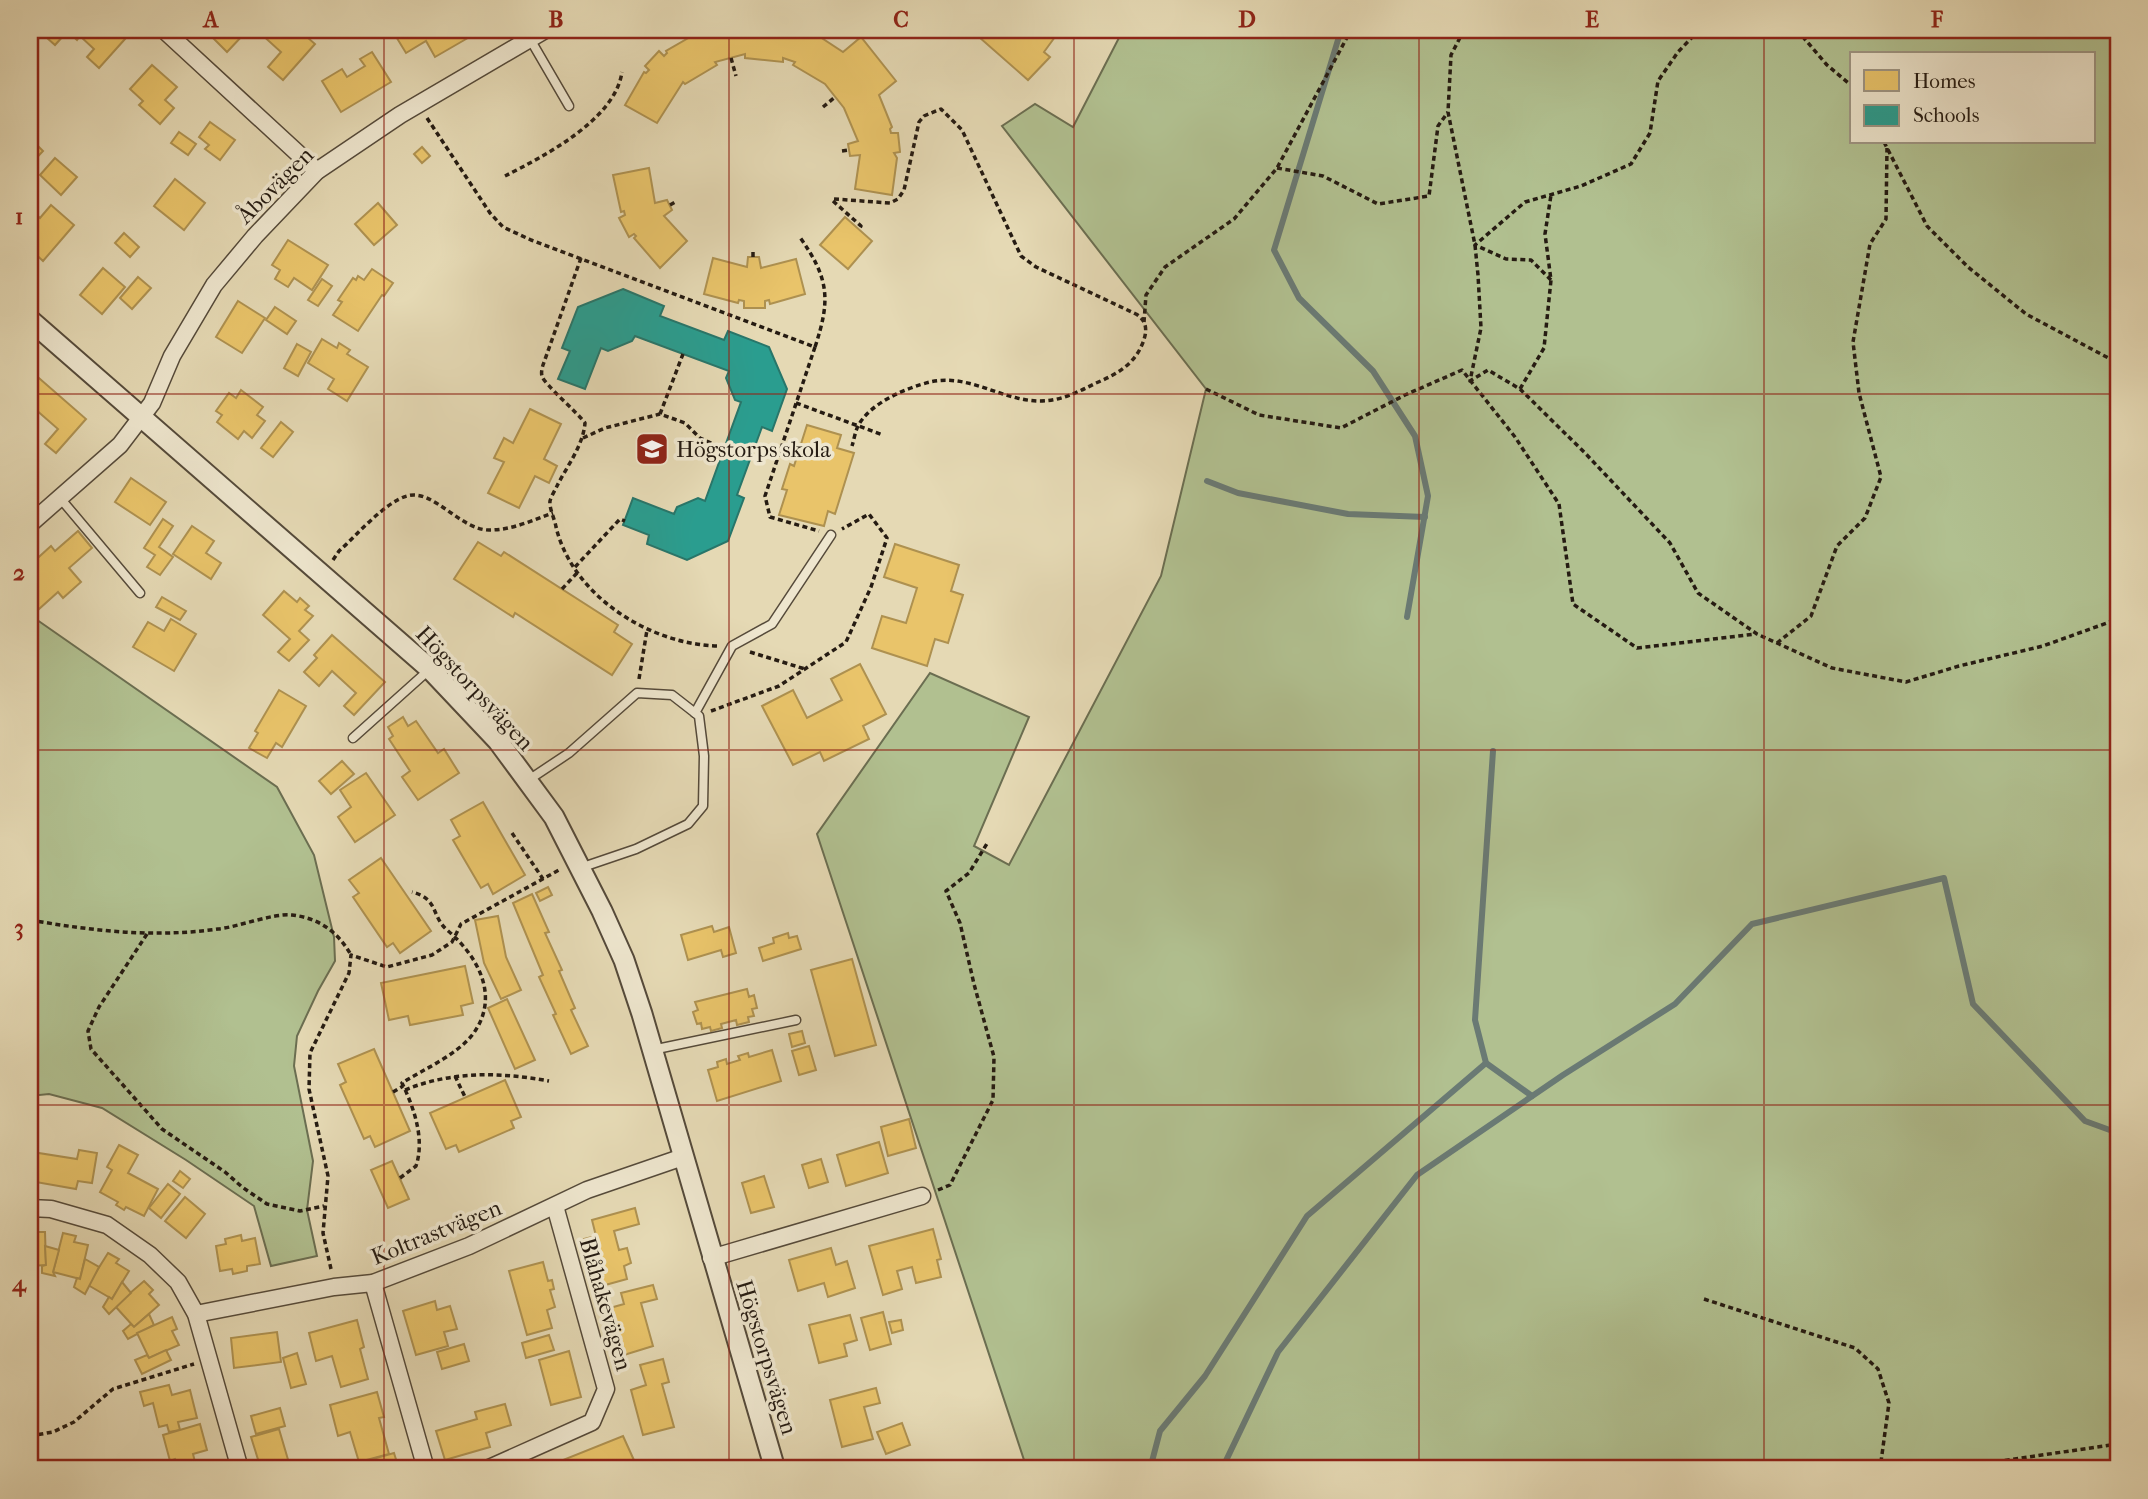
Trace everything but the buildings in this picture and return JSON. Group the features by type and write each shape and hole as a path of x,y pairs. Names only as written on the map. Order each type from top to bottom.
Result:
{"street":[{"path":"164,30 317,171"},
{"name":"Åbovägen","path":"30,524 120,445 142,418 152,403 172,356 214,285 255,236 317,171 418,105 538,33"},
{"name":"Högstorpsvägen","path":"30,320 430,669 498,741 554,817 624,960 775,1469"},
{"name":"Koltrastvägen","path":"196,1314 334,1287 373,1283 469,1246 587,1190 683,1157"},
{"name":"Högstorpsvägen","path":"711,1258 922,1196"},
{"name":"Blåhakevägen","path":"487,1469 593,1422 606,1390 555,1206"},
{"path":"30,1209 51,1209 107,1225 149,1255 178,1282 196,1314 240,1469"},
{"path":"373,1283 426,1469"}],"lane":[{"path":"538,33 569,106"},
{"path":"60,498 140,593"},
{"path":"578,864 636,849 688,824 704,806 704,755 697,714 732,646 772,624 831,535"},
{"path":"353,738 430,669"},
{"path":"527,780 569,753 637,693 672,695 697,714"},
{"path":"652,1050 796,1020"}],"path":[{"path":"852,446 858,426 870,410 891,398 932,382 954,380 976,384 1023,400 1041,401 1065,398 1130,364 1141,346 1146,328 1146,295 1165,267 1234,219 1276,168 1351,30"},
{"path":"1464,30 1451,55 1448,112 1475,245 1481,328 1470,381"},
{"path":"1475,245 1525,202 1581,186 1631,164 1650,132 1658,80 1678,52 1699,30"},
{"path":"1797,30 1827,65 1850,84"},
{"path":"731,58 736,76"},
{"path":"505,176 558,148 591,122 612,96 622,72"},
{"path":"823,107 835,97"},
{"path":"418,105 481,202 503,227 815,347"},
{"path":"859,229 861,226 833,200 890,203 898,198 904,191 919,122 923,116 941,109 962,130 1021,256 1036,267 1136,314 1144,321"},
{"path":"1276,168 1323,176 1378,204 1429,196 1438,126 1448,112"},
{"path":"1885,144 1927,226 1968,267 2026,314 2073,341 2118,360"},
{"path":"1777,643 1811,616 1838,545 1865,518 1881,477 1859,393 1853,342 1870,244 1885,219 1886,148"},
{"path":"842,151 849,150"},
{"path":"1520,389 1544,348 1551,280 1545,234 1551,195"},
{"path":"670,205 677,201"},
{"path":"697,714 779,686 846,642 871,587 887,538 869,514 831,535 770,517 765,496 823,324 825,300 822,274 799,236"},
{"path":"1475,245 1506,259 1531,261 1551,280"},
{"path":"753,250 753,257"},
{"path":"581,258 541,375 585,423 583,438 550,502 559,539 576,570 611,607 648,630 696,645 732,646 805,669"},
{"path":"660,414 682,354"},
{"path":"1206,389 1259,415 1341,428 1462,370 1515,437 1559,504 1573,604 1637,648 1757,634"},
{"path":"1470,381 1488,370 1520,389 1670,543 1698,593 1757,634 1832,668 1906,682 2043,646 2118,620"},
{"path":"796,403 883,435"},
{"path":"583,438 605,428 660,414 685,423 700,438 724,449"},
{"path":"330,564 340,551 390,505 406,496 420,494 462,521 487,531 513,527 553,513"},
{"path":"562,589 620,519 625,520"},
{"path":"637,693 648,630"},
{"path":"512,833 543,878"},
{"path":"922,1196 950,1185 993,1100 994,1057 960,923 946,891 969,873 988,842"},
{"path":"351,955 387,967 432,955 452,942 461,924 543,878 578,864"},
{"path":"400,1178 416,1166 420,1155 418,1131 402,1083 473,1035 480,1021 486,989 483,975 468,951 443,926 432,903 422,894 412,892"},
{"path":"30,920 122,934 147,934 219,929 290,915 329,927 342,939 351,955 349,973 310,1053 309,1089 328,1176 323,1233 334,1287"},
{"path":"147,934 99,1007 88,1031 92,1049 162,1129 225,1172 242,1187 267,1203 300,1211 324,1206"},
{"path":"393,1092 428,1080 455,1076 512,1075 549,1081"},
{"path":"455,1076 465,1097"},
{"path":"1704,1298 1855,1348 1878,1369 1889,1403 1880,1469"},
{"path":"30,1436 53,1432 74,1422 113,1389 209,1359"},
{"path":"1972,1469 1994,1462 2118,1444"}],"green space":[{"path":"1123,30 2118,30 2118,1113 2115,1120 2118,1122 2118,1469 1027,1469 817,834 930,673 1029,717 974,846 1009,865 1161,576 1206,389 1002,126 1035,104 1073,127"},
{"path":"30,615 277,787 314,855 334,937 335,961 297,1036 294,1066 313,1161 307,1210 317,1256 271,1266 254,1206 102,1108 49,1094 30,1096"}],"waterway":[{"path":"1341,30 1274,250 1299,298 1373,371 1415,436 1428,496 1407,617"},
{"path":"1207,481 1238,493 1348,514 1425,517"},
{"path":"1493,751 1475,1020 1486,1063 1532,1096"},
{"path":"1222,1469 1278,1352 1417,1175 1563,1075 1675,1004 1752,924 1944,878 1973,1004 2085,1121 2118,1133"},
{"path":"1150,1469 1160,1431 1205,1376 1307,1216 1486,1063"}],"place":[{"name":"Högstorps skola","path":"652,449"}]}
